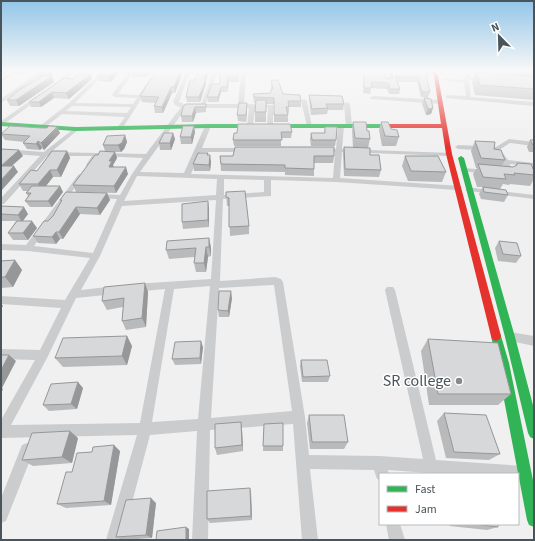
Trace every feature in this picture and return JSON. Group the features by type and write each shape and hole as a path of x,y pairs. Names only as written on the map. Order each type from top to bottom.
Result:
{"main road":[{"path":"439,96 449,154 457,188 503,363 526,473 534,520"},
{"path":"448,96 458,147 510,337 534,433"},
{"path":"1,124 76,129 208,126 445,126"}],"street":[{"path":"1,124 40,96"},
{"path":"42,127 79,96"},
{"path":"120,128 135,106 139,97 130,96"},
{"path":"178,96 176,102 178,105 184,106 271,106 270,126"},
{"path":"203,106 206,96"},
{"path":"241,106 242,96"},
{"path":"451,96 534,104"},
{"path":"373,98 440,102"},
{"path":"304,101 310,126"},
{"path":"71,104 135,106"},
{"path":"336,180 347,104"},
{"path":"184,106 147,156 120,200 96,256 73,294 43,355 1,432 145,429 299,417"},
{"path":"250,126 252,106"},
{"path":"61,112 128,116"},
{"path":"187,175 208,126"},
{"path":"1,202 4,196 45,154 76,129"},
{"path":"458,147 498,149 508,141 534,144"},
{"path":"464,170 505,174 508,172 506,162 498,149"},
{"path":"198,150 253,150"},
{"path":"316,150 449,154"},
{"path":"1,151 45,154 147,156"},
{"path":"28,248 71,195 96,154"},
{"path":"506,162 534,165"},
{"path":"135,174 336,180 457,188"},
{"path":"200,540 204,424 215,284 221,176"},
{"path":"90,196 120,200 220,198 268,194 267,178"},
{"path":"469,189 534,197"},
{"path":"1,247 28,248 96,256"},
{"path":"73,294 170,285 278,282 299,417 310,540"},
{"path":"114,540 145,429 170,285"},
{"path":"390,290 431,467"},
{"path":"1,300 68,304"},
{"path":"510,337 534,341"},
{"path":"1,354 43,355"},
{"path":"1,516 34,432"},
{"path":"302,462 381,469 431,467 526,473"},
{"path":"393,525 397,540"}],"building":[{"path":"12,96 22,96 16,100 7,100"},
{"path":"37,96 46,96 39,102 29,102"},
{"path":"145,96 167,96 162,107 154,106 159,97"},
{"path":"300,96 301,101 288,101 289,107 286,107 288,115 274,115 274,98 254,97"},
{"path":"309,96 342,96 344,104 326,104 328,108 312,109"},
{"path":"424,98 431,99 433,108 428,109"},
{"path":"256,100 266,100 266,112 255,112"},
{"path":"239,103 247,103 246,115 237,115"},
{"path":"186,104 206,104 206,107 195,107 192,116 181,116 183,107"},
{"path":"353,122 366,122 370,139 355,138"},
{"path":"381,122 388,122 391,129 397,130 399,137 385,136"},
{"path":"238,124 290,124 292,132 281,132 282,140 233,140 234,133 237,133"},
{"path":"10,126 42,128 47,128 49,126 57,127 41,143 38,141 36,144 23,143 30,136 1,134"},
{"path":"183,126 194,126 191,137 180,137"},
{"path":"325,127 337,127 336,140 312,140 311,133 325,133"},
{"path":"164,133 173,133 170,143 159,143"},
{"path":"125,135 122,143 118,145 103,145 107,136"},
{"path":"530,140 534,140 534,146 533,145"},
{"path":"475,141 495,142 494,149 501,150 505,160 481,158"},
{"path":"235,147 334,147 334,156 314,156 314,169 285,168 285,165 221,164 220,156 233,156"},
{"path":"344,147 370,148 370,155 379,155 381,170 345,169"},
{"path":"1,149 19,150 1,166"},
{"path":"52,151 67,151 57,170 50,170 38,184 19,184 31,170 37,171"},
{"path":"100,151 115,152 109,161 112,161 109,167 126,167 114,186 73,185 95,155 98,155"},
{"path":"198,153 208,153 207,155 210,155 209,165 193,164"},
{"path":"405,156 438,156 446,172 411,171"},
{"path":"517,163 531,164 534,175 514,173 515,175 504,174 506,179 483,177 478,164 513,167 517,165"},
{"path":"1,166 14,166 1,180"},
{"path":"32,186 60,186 48,201 25,201 31,193 26,193"},
{"path":"483,187 506,190 508,195 484,192"},
{"path":"245,191 249,226 229,227 229,198 226,197 226,192"},
{"path":"66,192 107,193 97,208 76,207 59,232 56,232 52,237 33,236 44,221 48,221 53,216 62,200 60,200"},
{"path":"208,201 208,220 182,222 182,204"},
{"path":"1,206 24,207 18,215 1,214"},
{"path":"17,221 32,221 23,233 8,233"},
{"path":"209,238 209,247 206,247 204,263 194,263 196,248 166,250 167,241"},
{"path":"499,241 517,243 521,256 503,254"},
{"path":"15,260 5,277 1,277 1,261"},
{"path":"145,283 142,318 122,321 124,298 102,301 104,287"},
{"path":"219,291 231,291 228,311 218,310"},
{"path":"127,336 122,356 55,358 63,338"},
{"path":"428,339 498,343 511,394 438,394"},
{"path":"201,341 200,358 172,359 175,342"},
{"path":"1,355 9,355 1,370"},
{"path":"301,360 327,360 330,376 303,377"},
{"path":"78,382 71,404 43,405 51,384"},
{"path":"444,413 486,415 500,454 454,452"},
{"path":"309,415 344,415 348,442 312,442"},
{"path":"241,422 242,445 215,448 215,424"},
{"path":"283,423 283,446 263,446 264,424"},
{"path":"70,431 62,457 22,460 32,433"},
{"path":"114,445 104,501 57,504 66,472 72,472 77,453 92,452 93,447"},
{"path":"250,488 251,516 207,519 207,491"},
{"path":"151,498 146,535 116,537 126,500"},
{"path":"481,525 498,525 498,527"},
{"path":"186,527 186,540 156,540 157,531"}],"traffic: fast":[{"path":"1,124 76,129 208,126 386,126"},
{"path":"461,158 510,337 534,433"},
{"path":"496,336 503,363 534,520"}],"traffic: jam":[{"path":"439,96 449,154 496,336"},
{"path":"386,126 445,126"}],"place":[{"name":"SR college","path":"459,381"}]}
